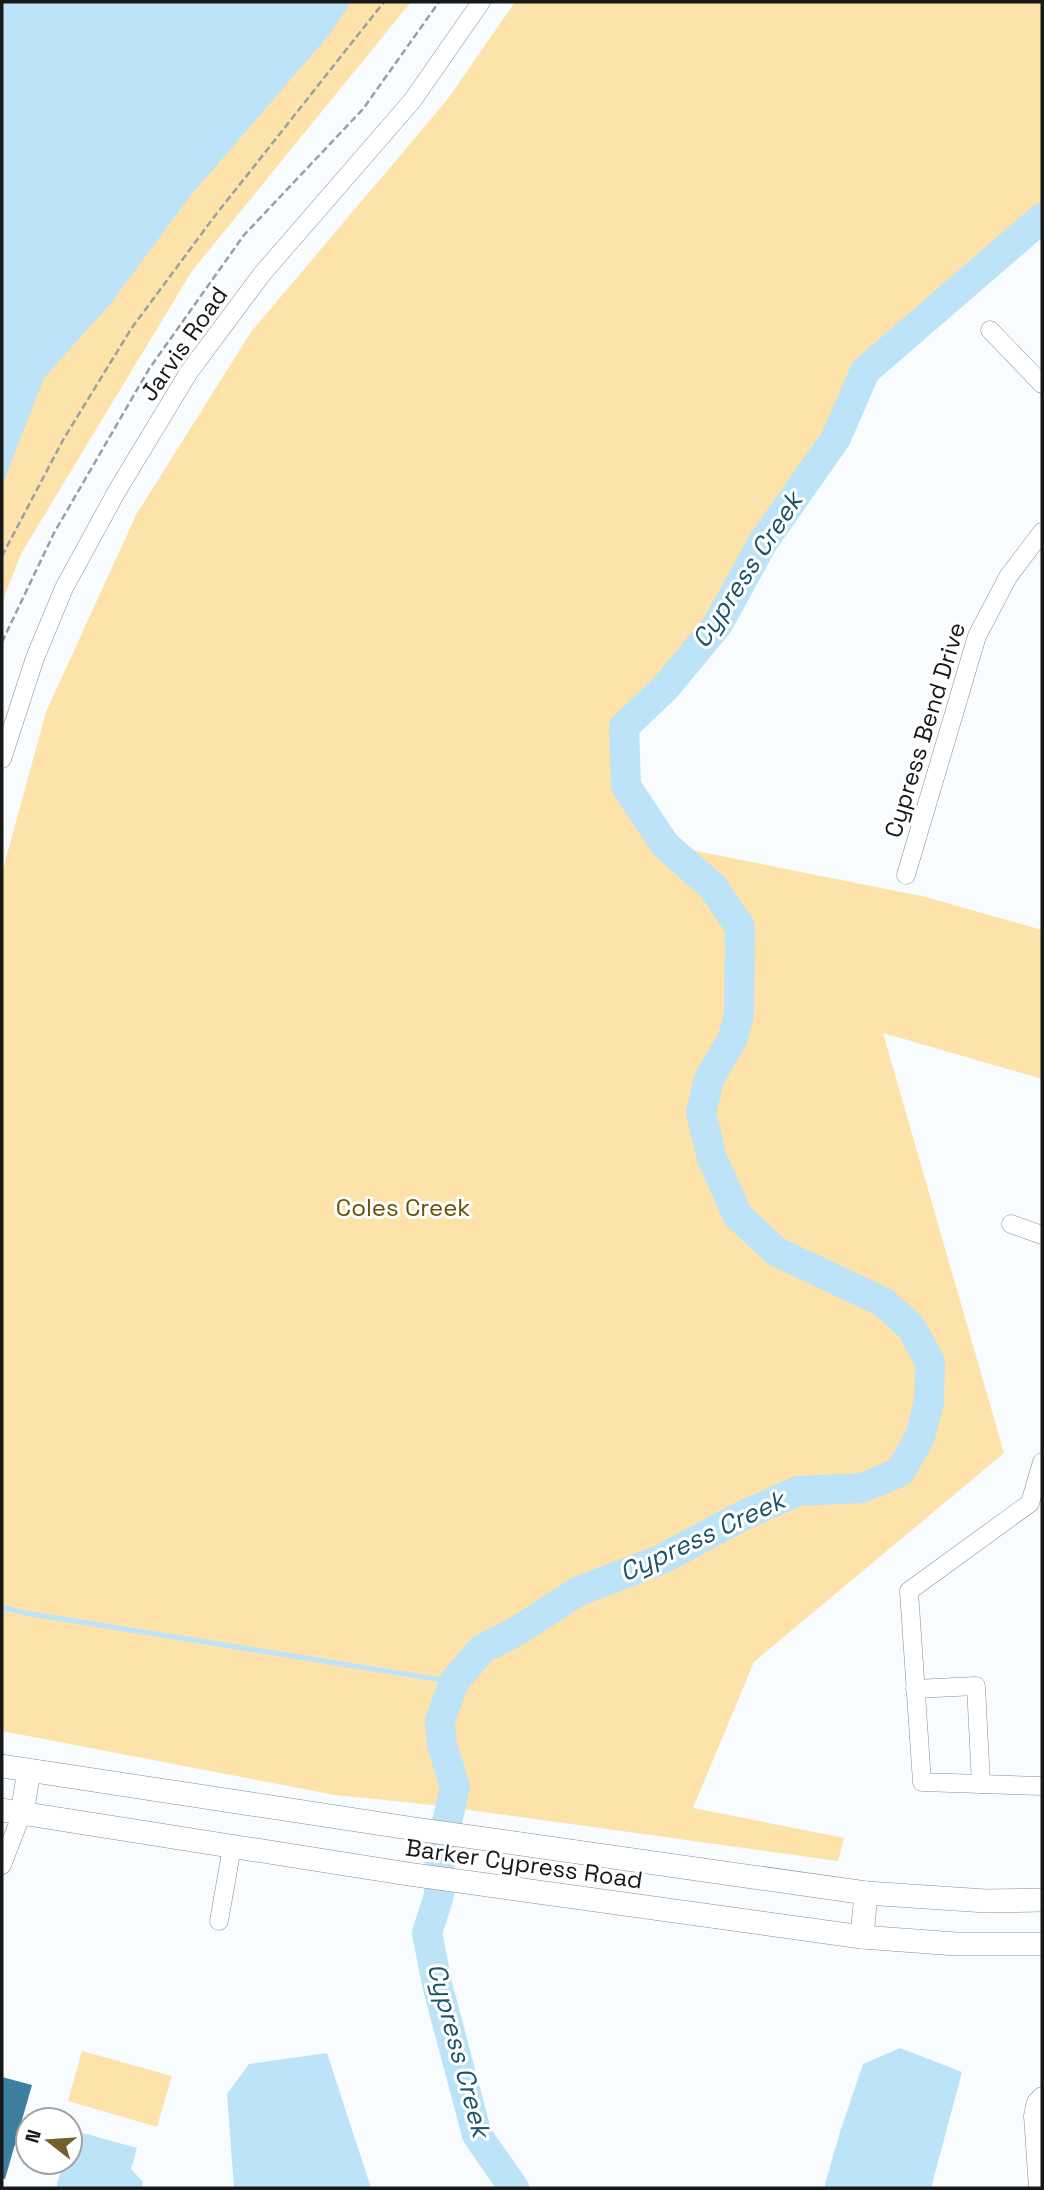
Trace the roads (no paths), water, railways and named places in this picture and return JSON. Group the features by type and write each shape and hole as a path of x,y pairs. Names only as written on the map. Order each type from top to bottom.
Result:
{"main road":[{"name":"Barker Cypress Road","path":"2,1766 663,1866 866,1893 986,1901 1042,1900"},
{"path":"12,1812 29,1771"},
{"name":"Barker Cypress Road","path":"12,1812 408,1874 862,1937 956,1944 1042,1944"},
{"path":"862,1937 866,1893"}],"street":[{"name":"Jarvis Road","path":"2,759 35,658 64,588 117,491 189,372 262,274 412,101 481,2"},
{"path":"990,330 1042,384"},
{"name":"Cypress Bend Drive","path":"906,875 977,636 1008,577 1042,532"},
{"path":"1011,1224 1042,1235"},
{"path":"1042,1462 1030,1503 909,1591 922,1782 1042,1786"},
{"path":"915,1689 976,1686 981,1784"},
{"path":"2,1865 12,1812"},
{"path":"219,1921 232,1847"},
{"path":"1038,2188 1033,2116 1036,2102 1042,2096"}],"water":[{"path":"2,2 351,2 329,35 191,195 111,303 44,378 2,486"},
{"path":"900,2048 962,2072 931,2188 824,2188 863,2064"},
{"path":"327,2053 371,2188 234,2188 227,2094 249,2064"},
{"path":"84,2133 137,2148 131,2169 143,2182 142,2188 56,2188 59,2176 84,2176"}],"waterway":[{"name":"Cypress Creek","path":"514,2188 477,2135 437,1984 427,1933 439,1895 440,1853 455,1787 442,1745 440,1721 454,1682 482,1649 517,1631 579,1591 660,1560 742,1516 798,1491 862,1488 900,1472 920,1437 929,1402 930,1362 911,1327 883,1302 777,1252 738,1216 712,1158 701,1113 709,1079 733,1038 739,1015 740,927 713,887 665,845 626,786 624,727 665,688 718,624 763,542 836,438 865,371 1042,218"},
{"path":"2,1607 25,1613 454,1682"}],"park label":[{"name":"Coles Creek","path":"403,1208"}]}
